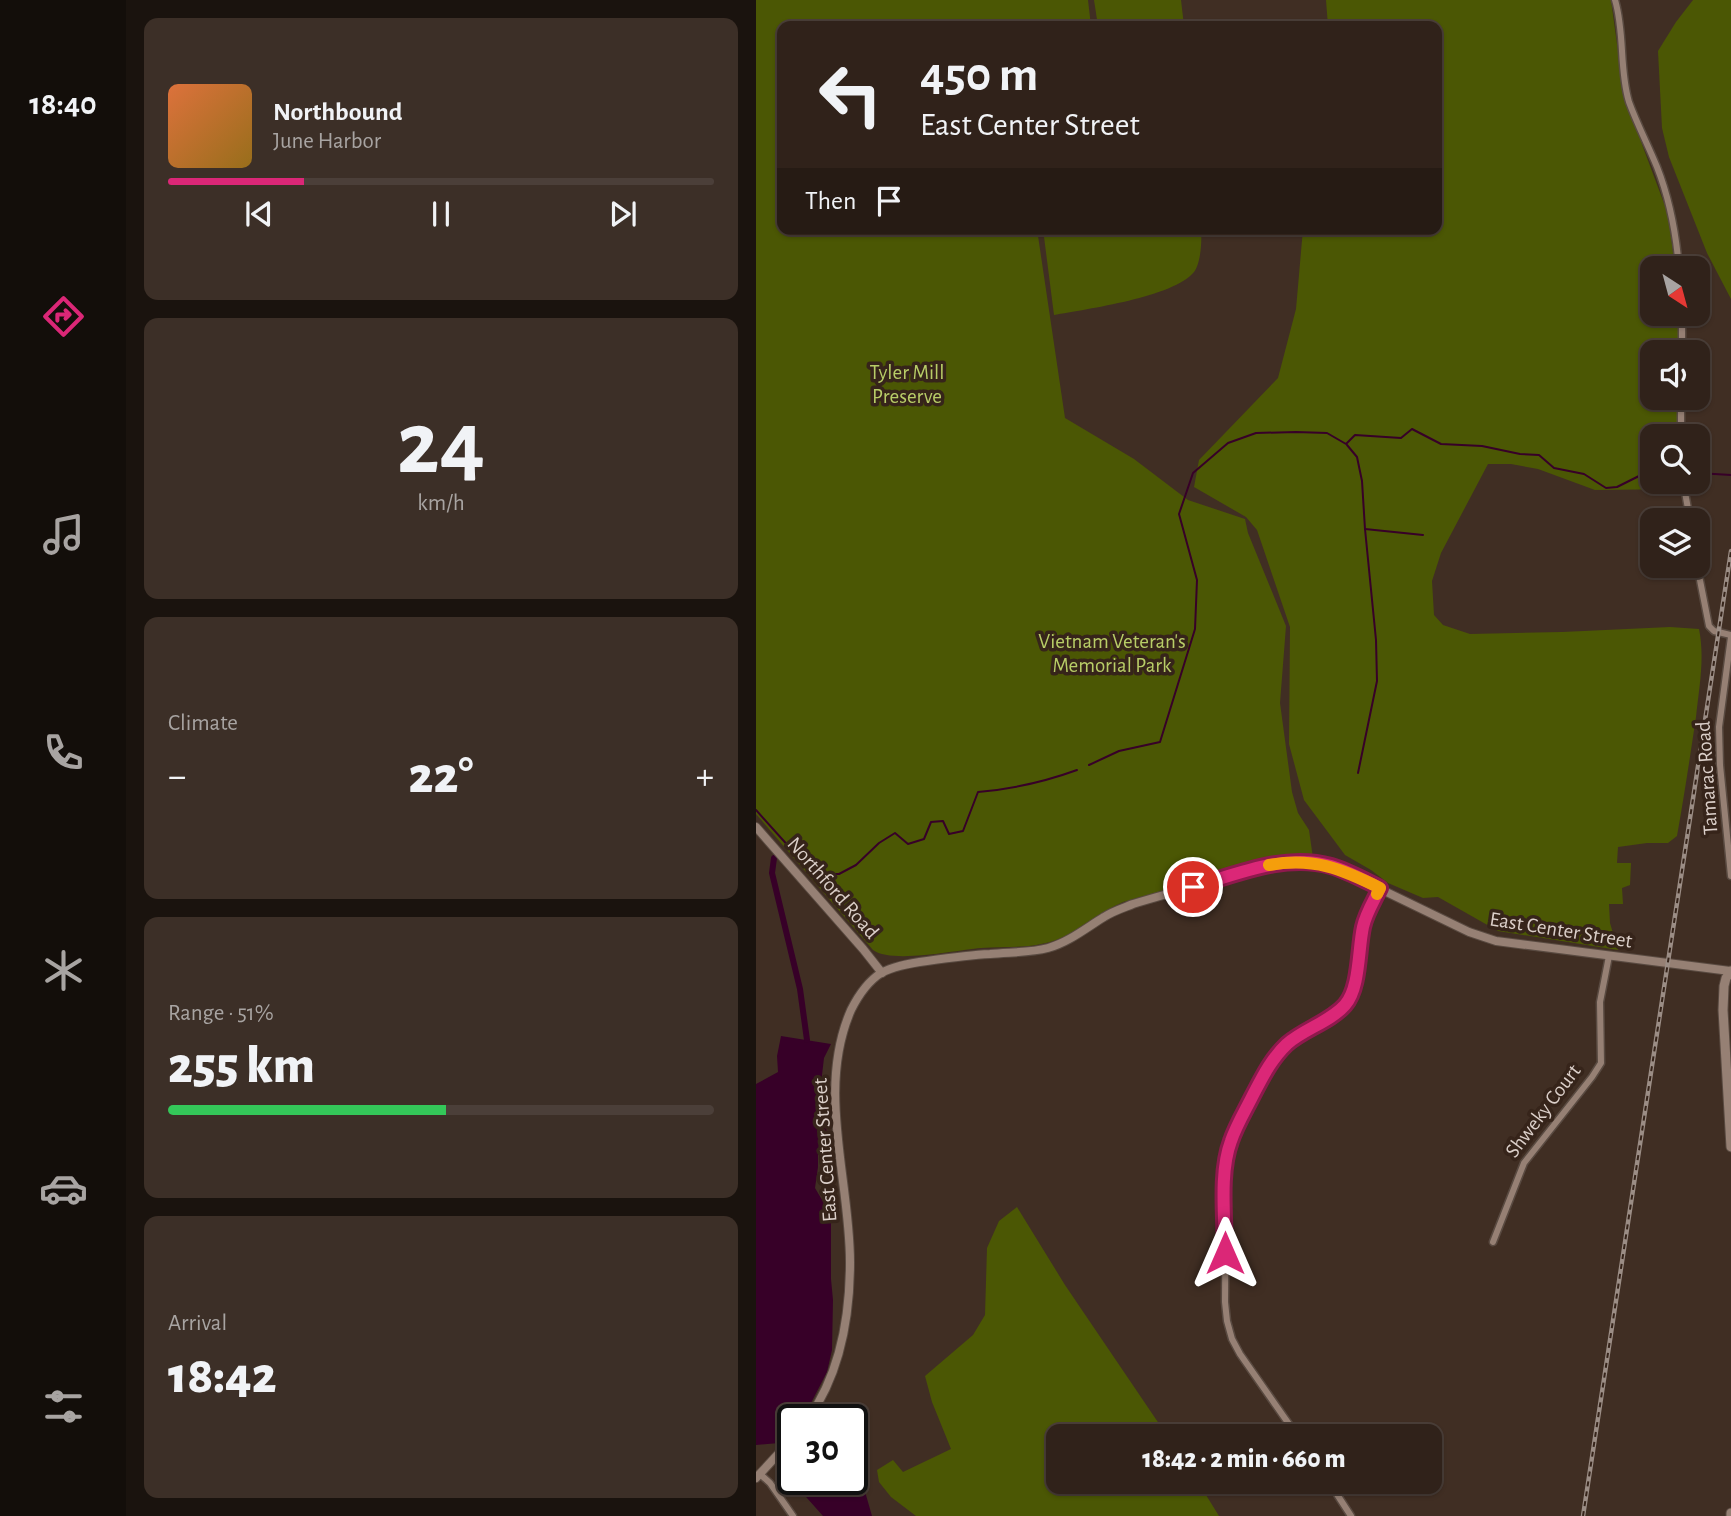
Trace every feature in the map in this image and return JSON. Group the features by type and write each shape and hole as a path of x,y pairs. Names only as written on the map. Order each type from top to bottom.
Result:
{"main road":[{"path":"1731,971 1724,986 1723,1010 1731,1147"}],"street":[{"path":"1615,0 1626,87 1668,199 1678,256"},
{"path":"1700,578 1709,626 1714,631 1731,636"},
{"name":"Tamarac Road","path":"1731,636 1719,735 1731,876"},
{"name":"Northford Road","path":"756,827 882,973"},
{"name":"East Center Street","path":"818,1404 832,1373 843,1335 849,1284 849,1228 836,1113 835,1079 838,1056 843,1032 854,1005 864,988 882,973 921,962 1049,948 1117,910 1278,864 1303,862 1331,866 1483,937 1513,944 1731,971"},
{"path":"1289,1424 1240,1354 1227,1321 1226,1163 1231,1141 1266,1069 1289,1043 1345,1005 1353,990 1363,926 1380,888"},
{"name":"Shweky Court","path":"1493,1242 1524,1163 1601,1063 1600,1002 1609,956"},
{"path":"777,1455 758,1476 770,1483 793,1516"},
{"path":"1337,1494 1351,1516"}],"green space":[{"path":"756,0 1088,0 1090,21 777,21 777,235 1038,235 1065,418 1134,459 1188,500 1245,519 1248,533 1286,626 1280,703 1292,792 1298,813 1309,830 1313,858 1262,863 1123,902 1073,932 1047,943 895,956 873,950 756,814"},
{"path":"1094,0 1181,0 1183,21 1097,21"},
{"path":"1326,0 1611,0 1623,88 1668,214 1673,256 1640,256 1640,326 1678,326 1678,340 1640,340 1640,410 1679,410 1680,424 1640,424 1640,489 1595,490 1538,469 1511,464 1488,464 1441,553 1432,581 1434,615 1443,625 1470,634 1670,627 1699,629 1700,684 1677,836 1668,843 1618,847 1617,863 1631,863 1630,885 1622,888 1623,904 1609,904 1610,923 1618,950 1498,931 1438,897 1423,898 1388,883 1345,855 1304,800 1289,744 1290,627 1257,530 1246,517 1194,487 1199,460 1278,378 1296,309 1302,235 1442,235 1442,21 1328,21"},
{"path":"1693,0 1731,0 1731,299 1707,253 1669,157 1662,128 1658,51"},
{"path":"1044,235 1201,235 1200,257 1196,268 1184,281 1129,301 1054,315"},
{"path":"1017,1207 1065,1285 1159,1424 1046,1424 1046,1494 1205,1494 1219,1516 916,1516 891,1497 879,1482 877,1470 893,1460 903,1472 951,1449 932,1402 925,1376 973,1335 985,1315 987,1248 999,1221"}],"shaded area":[{"path":"781,1036 831,1044 824,1058 818,1109 826,1122 827,1141 818,1152 815,1188 831,1215 832,1350 827,1372 811,1404 777,1404 777,1443 756,1445 756,1084 778,1072 777,1056"},
{"path":"804,1495 866,1495 872,1516 823,1516"}],"waterway":[{"path":"1089,765 1119,751 1160,742 1195,629 1197,580 1179,514 1193,473 1228,443 1256,433 1296,432 1327,433 1346,444 1355,435 1401,438 1412,429 1441,444 1482,446 1539,455 1554,468 1584,474 1606,488 1617,487 1640,476"},
{"path":"1347,445 1357,457 1362,481 1376,640 1377,681 1358,773"},
{"path":"1710,474 1731,475"},
{"path":"1365,529 1423,535"},
{"path":"756,810 816,874 839,874 856,865 879,843 895,833 908,844 924,839 931,822 943,821 949,834 963,831 978,792 1028,784 1077,770"},
{"path":"774,858 772,873 800,989 807,1040"}],"railway":[{"path":"1583,1516 1731,551"}],"slow traffic":[{"path":"1269,865 1303,862 1331,866 1380,888 1377,894"}],"route":[{"path":"1193,887 1263,867 1303,862 1331,866 1380,888 1363,926 1353,990 1345,1005 1305,1031 1276,1056 1266,1069 1231,1141 1224,1184 1225,1253"}],"park label":[{"name":"Tyler Mill Preserve","path":"907,384"},
{"name":"Vietnam Veteran's Memorial Park","path":"1112,653"}]}
